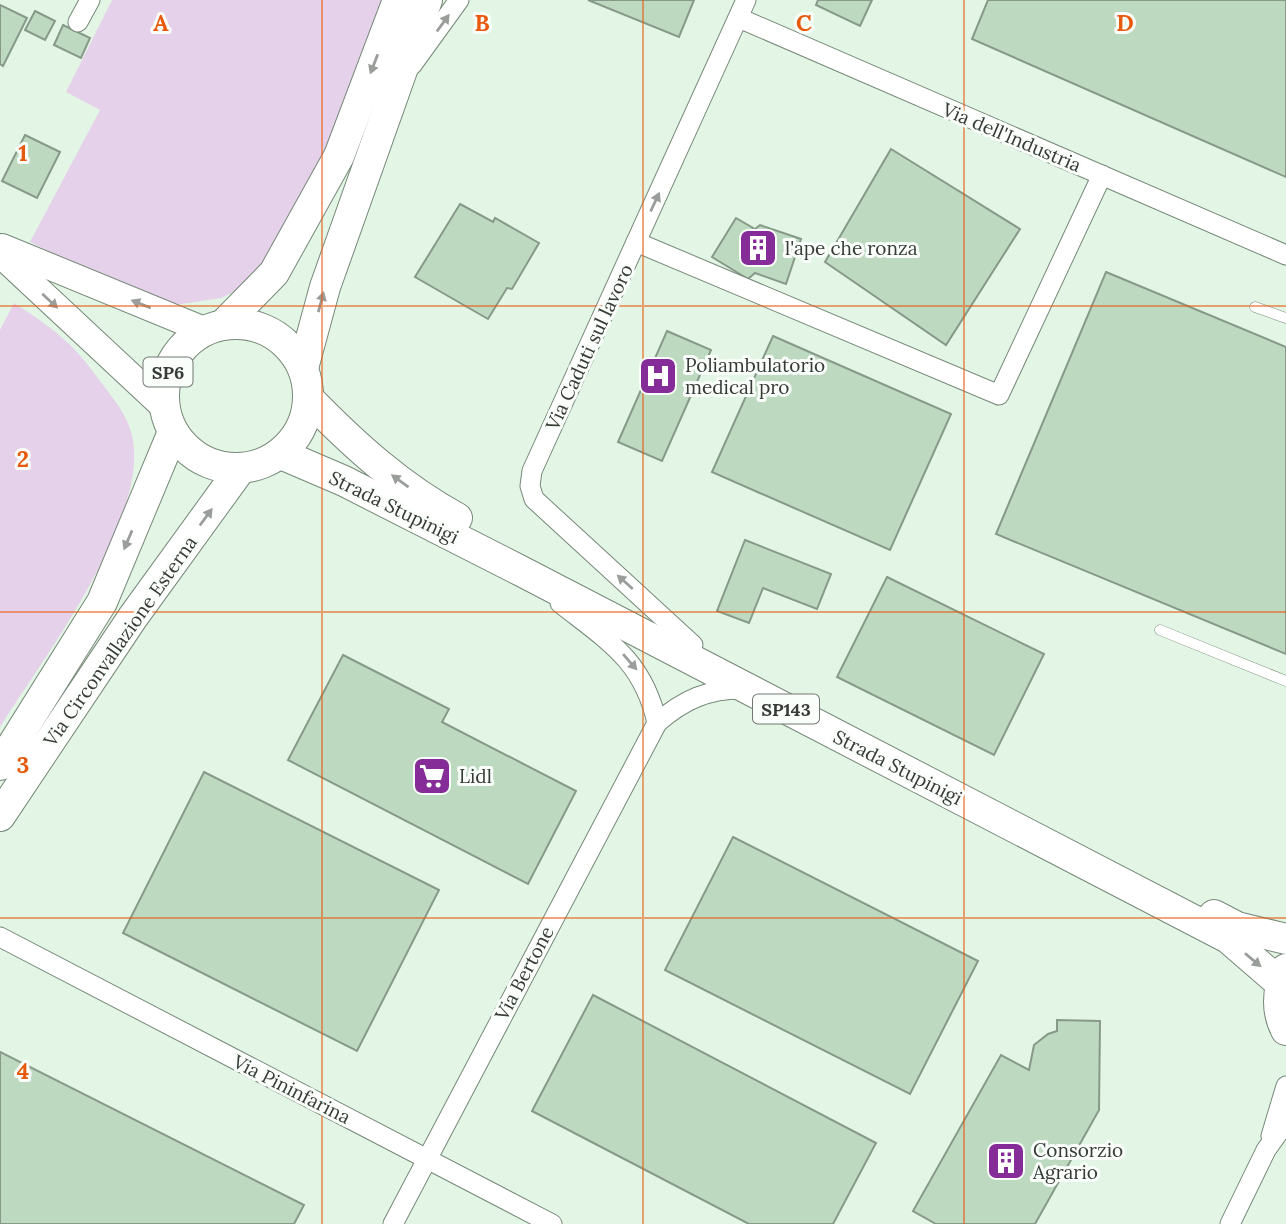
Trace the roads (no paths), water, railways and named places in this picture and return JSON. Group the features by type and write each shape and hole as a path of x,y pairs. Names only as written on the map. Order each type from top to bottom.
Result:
{"main road":[{"name":"Via Circonvallazione Esterna","path":"0,765 102,602 168,419 164,384 171,362 185,344 214,327 274,273 339,156 398,0"},
{"path":"303,368 325,286 427,0"},
{"path":"168,419 185,448 202,460 221,467 241,468 262,464 281,454 295,438 305,420 309,399 303,368 290,348 271,332 248,324 214,327"},
{"name":"Strada Stupinigi","path":"309,399 360,452 431,504 693,645 1237,927 1286,939"},
{"name":"Strada Stupinigi","path":"281,454 344,481 521,571 1228,938 1283,976 1279,1003 1286,1030"},
{"name":"Via Circonvallazione Esterna","path":"1,816 133,617 241,468"}],"street":[{"path":"78,22 89,0"},
{"path":"397,86 460,0"},
{"name":"Via dell'Industria","path":"742,9 1102,175 1286,255"},
{"name":"Via Caduti sul lavoro","path":"693,645 534,499 530,486 532,471 742,9"},
{"path":"636,242 999,395 1102,175"},
{"path":"0,246 214,327"},
{"path":"0,254 168,419"},
{"path":"521,571 632,662 647,687 657,723"},
{"name":"Via Bertone","path":"393,1224 657,723 685,701 714,691 747,689"},
{"name":"Via Pininfarina","path":"0,937 552,1224"},
{"path":"1230,1224 1266,1150 1286,1086"},
{"path":"1266,1150 1286,1122"}],"lane":[{"path":"1255,307 1286,318"},
{"path":"1160,630 1286,681"}],"place":[{"name":"l'ape che ronza","path":"758,248"},
{"name":"Poliambulatorio medical pro","path":"658,376"},
{"name":"Lidl","path":"432,776"},
{"name":"Consorzio Agrario","path":"1006,1161"}]}
